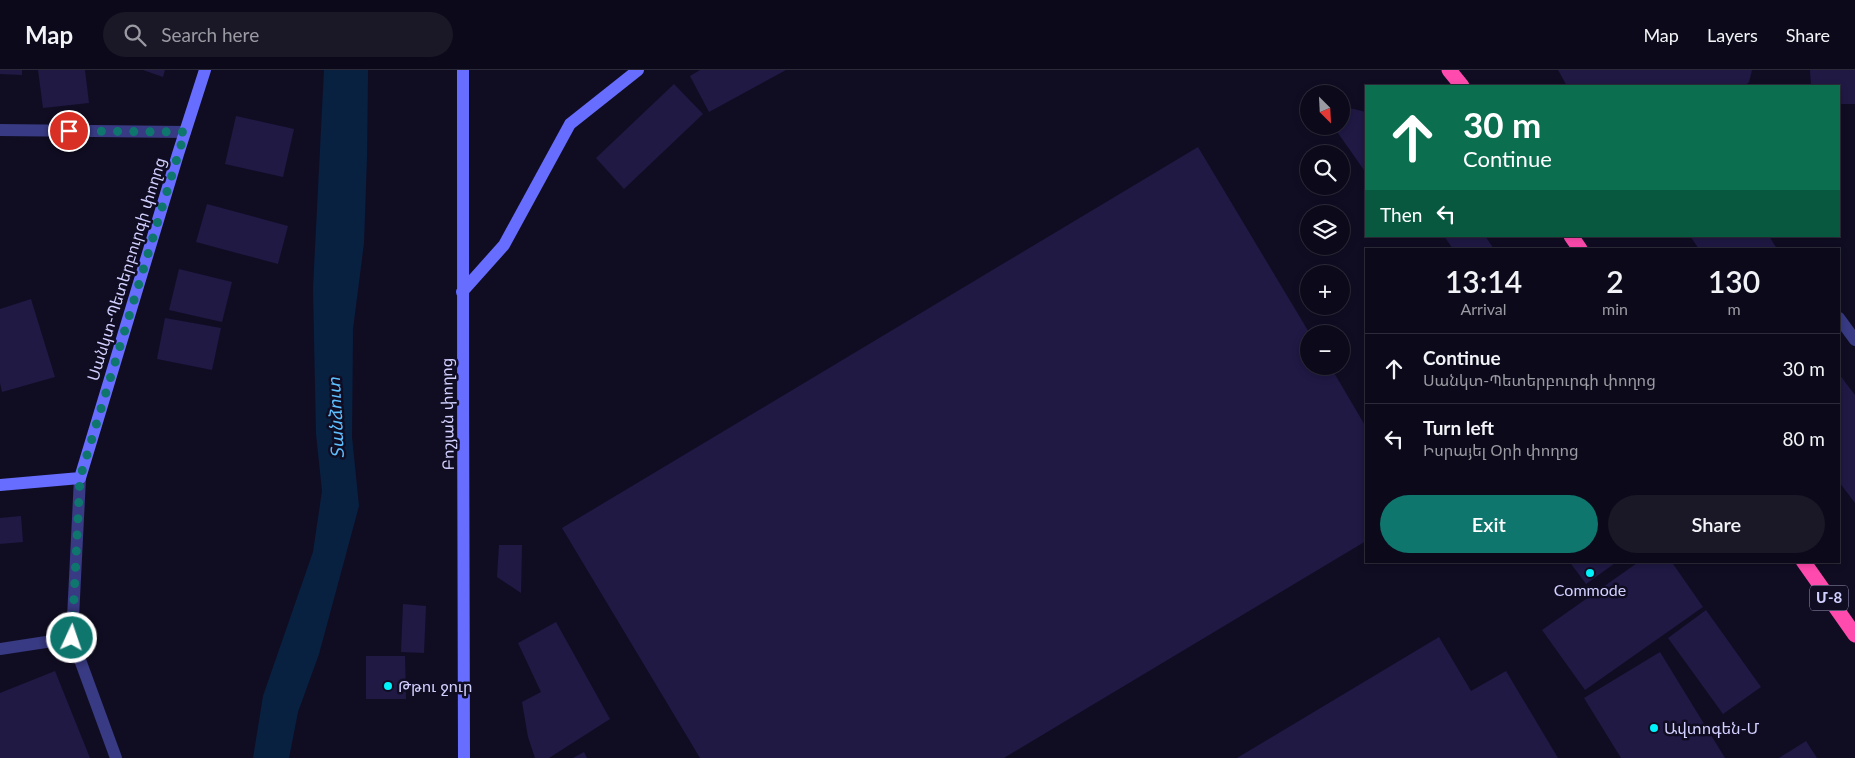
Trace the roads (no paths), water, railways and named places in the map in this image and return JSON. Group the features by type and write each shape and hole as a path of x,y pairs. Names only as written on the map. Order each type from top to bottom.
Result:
{"highway":[{"path":"1449,70 1461,85"},
{"path":"1573,237 1579,248"},
{"name":"Մ-8","path":"1804,563 1855,635"}],"street":[{"name":"Սանկտ-Պետերբուրգի փողոց","path":"80,478 205,70"},
{"name":"Բոշյան փողոց","path":"463,70 464,758"},
{"path":"462,292 504,245 570,124 638,70"},
{"path":"0,130 185,132"},
{"path":"1840,319 1855,340"},
{"path":"0,485 80,478 72,638 116,758"},
{"path":"0,649 72,638"}],"water":[{"name":"Տանձուտ","path":"324,70 368,70 364,243 353,329 352,437 359,506 319,654 298,712 289,758 253,758 263,696 313,552 322,491 316,434 313,288"}],"place":[{"name":"Commode","path":"1590,573"},
{"name":"Թթու ջուր","path":"388,686"},
{"name":"Ավտոգեն-Մ","path":"1654,728"}]}
